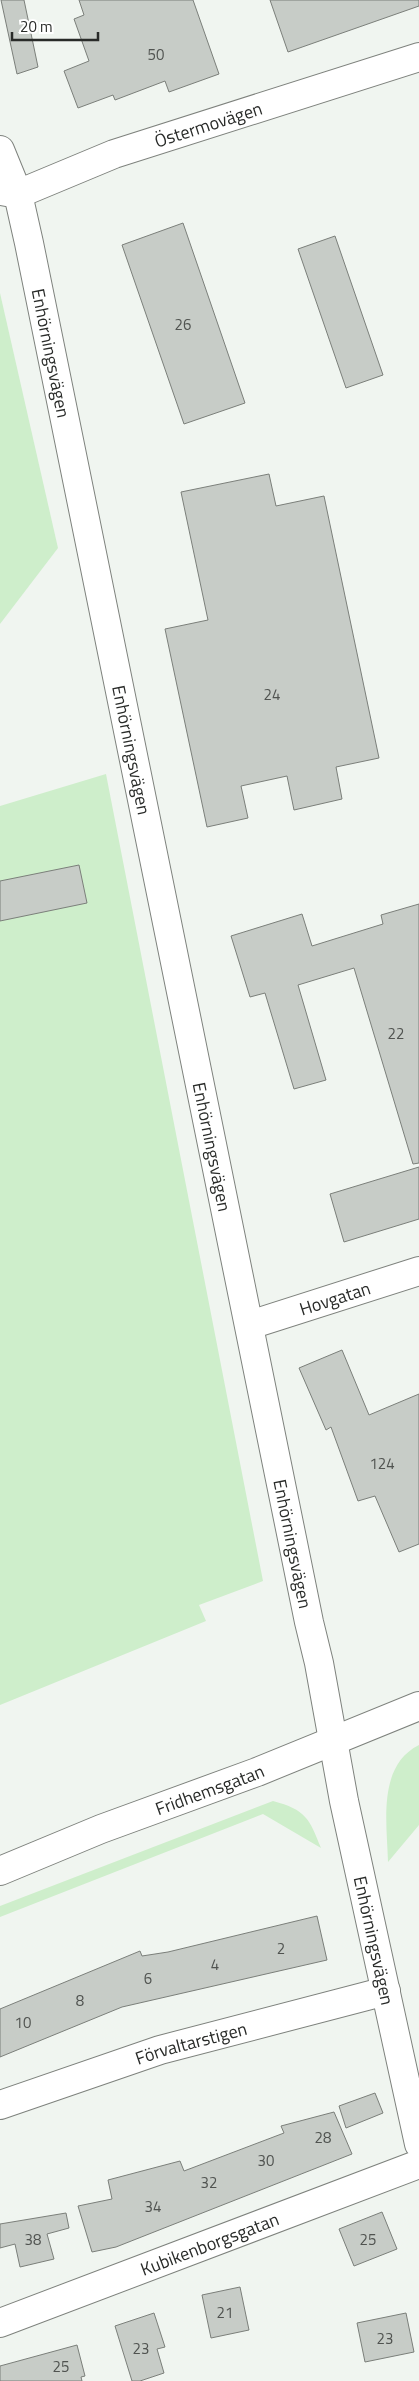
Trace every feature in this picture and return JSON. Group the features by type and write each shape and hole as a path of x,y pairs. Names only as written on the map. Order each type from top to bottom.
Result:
{"street":[{"name":"Östermovägen","path":"9,192 114,154 419,57"},
{"name":"Enhörningsvägen","path":"0,150 250,1325 333,1740 419,2144"},
{"name":"Hovgatan","path":"250,1325 419,1271"},
{"name":"Fridhemsgatan","path":"0,1871 101,1829 256,1772 419,1706"},
{"name":"Förvaltarstigen","path":"0,2105 160,2050 386,1992"},
{"name":"Kubikenborgsgatan","path":"0,2323 419,2164"}],"green space":[{"path":"0,293 58,548 0,624"},
{"path":"106,774 263,1581 199,1605 206,1621 0,1705 0,806"},
{"path":"419,1745 419,1825 388,1862 386,1813 390,1781 396,1767 406,1754"},
{"path":"273,1801 300,1812 309,1822 321,1848 263,1814 0,1917 0,1906"}],"building":[{"path":"1,0 24,0 38,67 17,74"},
{"path":"79,0 193,0 219,74 169,92 165,81 115,100 113,95 78,108 64,71 89,61 74,19 84,15"},
{"path":"270,0 419,0 419,6 288,52"},
{"path":"183,223 245,403 184,424 122,245"},
{"path":"335,236 383,375 346,388 298,249"},
{"path":"269,474 276,506 324,496 379,758 336,767 342,799 294,810 287,776 241,786 248,818 207,827 165,629 208,620 181,492"},
{"path":"79,865 87,903 0,921 0,881"},
{"path":"419,904 419,1163 413,1164 354,968 298,985 326,1080 294,1089 265,993 250,997 231,936 302,914 312,946 383,924 381,915"},
{"path":"419,1167 419,1219 344,1242 330,1194"},
{"path":"342,1350 369,1415 419,1394 419,1544 399,1552 375,1496 358,1501 331,1427 326,1430 299,1368"},
{"path":"317,1916 327,1960 122,2007 0,2057 0,2009 140,1951 142,1956 168,1952"},
{"path":"375,2093 383,2113 346,2128 339,2106"},
{"path":"334,2112 352,2154 116,2247 92,2252 78,2206 112,2199 108,2180 180,2161 184,2171 284,2133 281,2126"},
{"path":"382,2212 397,2249 354,2266 339,2229"},
{"path":"66,2213 69,2228 47,2234 54,2259 20,2267 15,2244 0,2248 0,2224"},
{"path":"240,2287 249,2330 211,2338 202,2295"},
{"path":"154,2313 165,2347 157,2349 164,2373 140,2381 132,2381 115,2326"},
{"path":"406,2313 414,2352 365,2362 357,2323"},
{"path":"77,2345 85,2376 81,2377 82,2381 0,2381 0,2366"}]}
